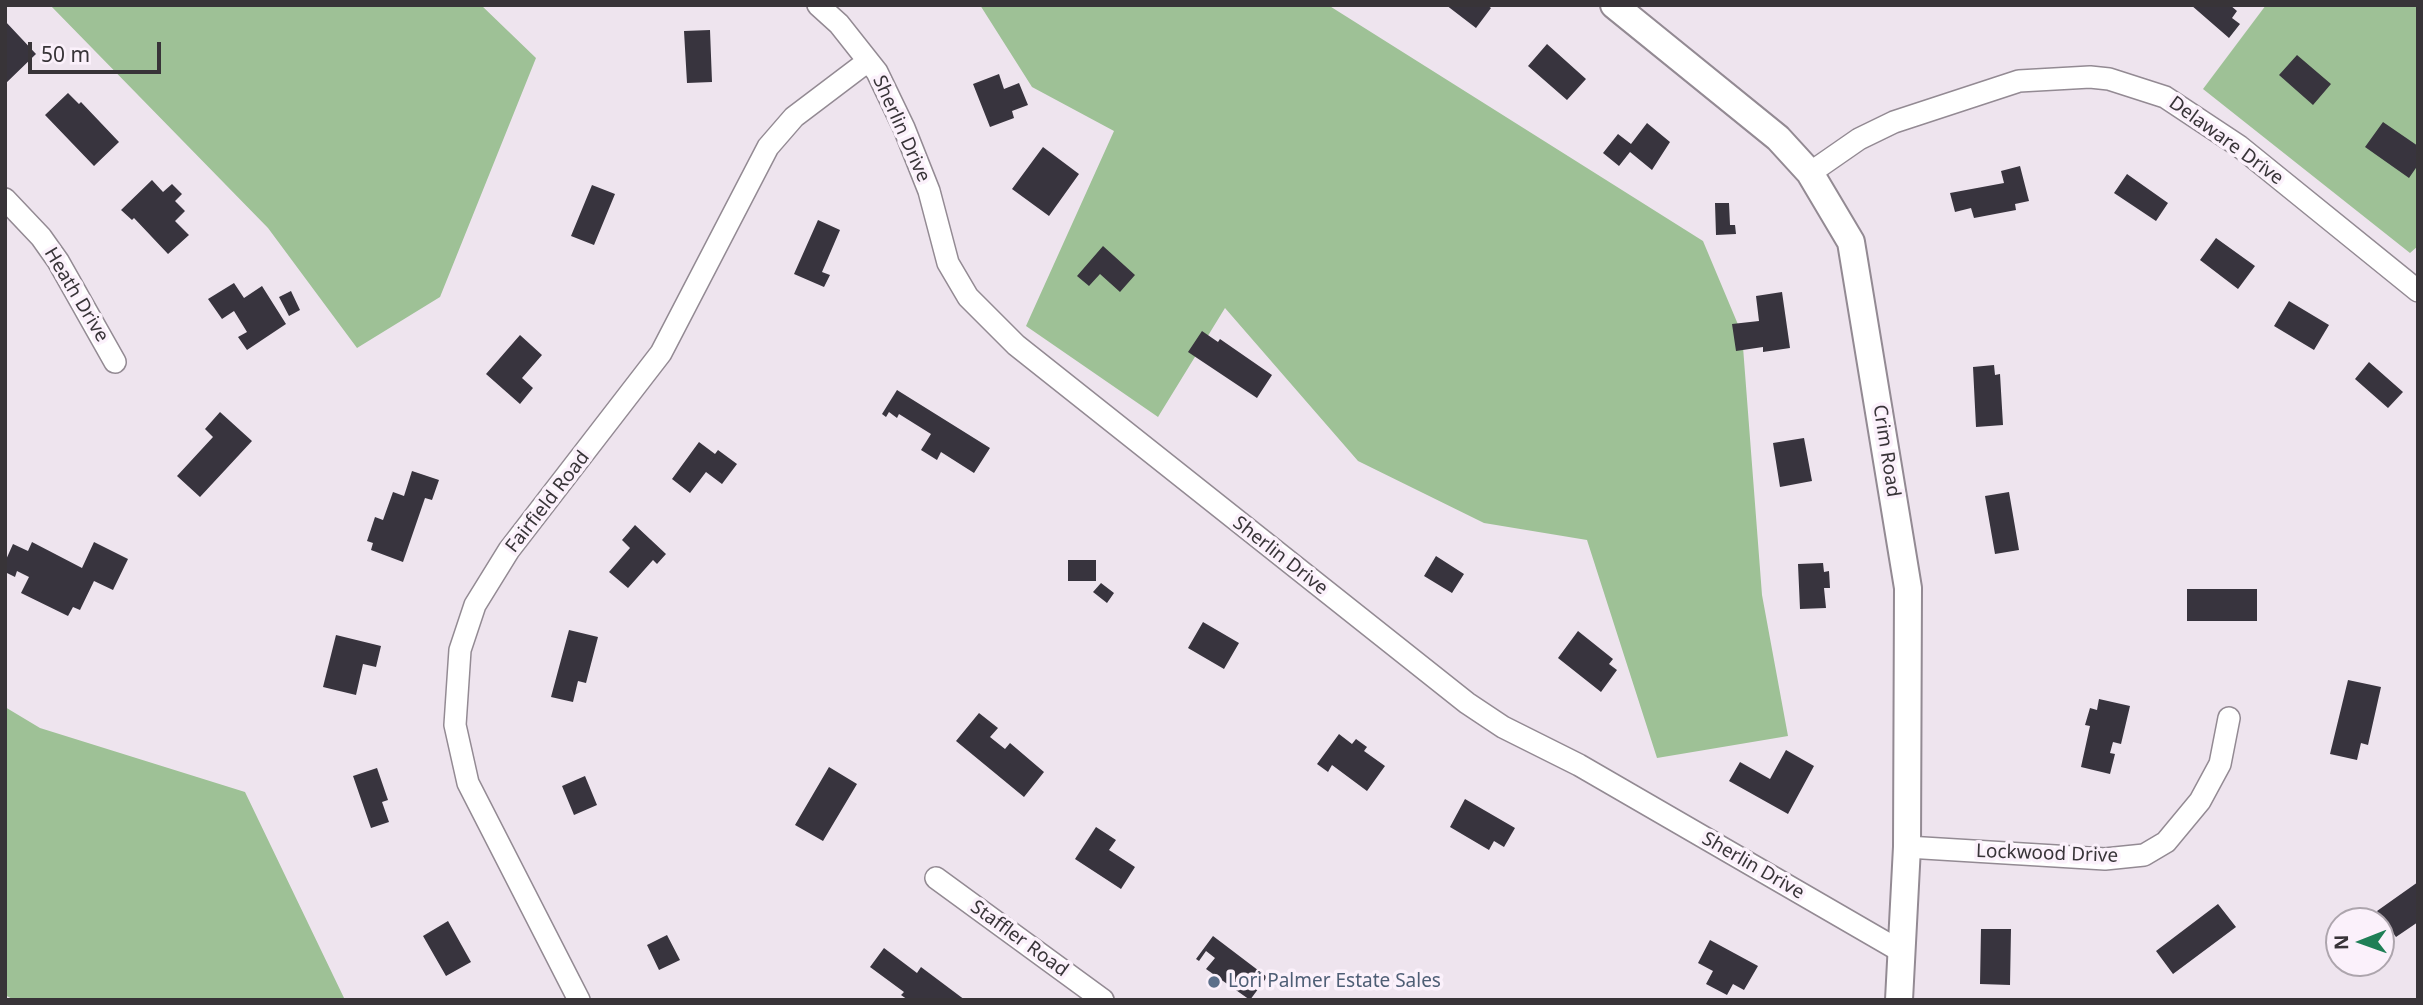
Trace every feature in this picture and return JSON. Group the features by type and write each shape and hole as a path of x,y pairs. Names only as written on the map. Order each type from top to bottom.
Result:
{"street":[{"name":"Sherlin Drive","path":"818,5 839,24 868,61 904,128 929,191 948,263 968,296 1016,345 1485,715 1579,765 1902,951"},
{"name":"Crim Road","path":"1614,5 1779,138 1810,173 1851,242 1908,588 1908,847 1899,1000"},
{"name":"Fairfield Road","path":"579,1000 468,783 454,725 460,650 475,605 509,550 661,353 768,147 794,117 868,61"},
{"name":"Delaware Drive","path":"1810,173 1859,139 1894,122 2020,81 2091,77 2109,79 2165,97 2239,146 2418,291"},
{"name":"Heath Drive","path":"5,199 41,237 58,261 115,362"},
{"name":"Lockwood Drive","path":"1908,847 2105,859 2144,855 2166,842 2200,801 2220,764 2229,718"},
{"name":"Staffler Road","path":"936,877 1103,1000"}],"green space":[{"path":"50,5 481,5 536,58 440,297 357,348 268,228"},
{"path":"980,5 1328,5 1703,241 1742,334 1762,595 1788,736 1657,758 1587,540 1484,523 1358,461 1225,308 1158,417 1026,326 1114,131 1032,87"},
{"path":"2266,5 2418,5 2418,246 2410,253 2203,89"},
{"path":"5,707 40,728 245,792 345,1000 14,1000 5,995"}],"building":[{"path":"1446,5 1487,5 1491,8 1476,28"},
{"path":"2191,5 2230,5 2237,11 2232,18 2240,24 2229,38"},
{"path":"5,21 36,54 5,84"},
{"path":"710,30 712,82 687,83 684,31"},
{"path":"1547,44 1586,79 1567,100 1528,66"},
{"path":"2297,55 2331,84 2313,105 2279,75"},
{"path":"999,74 1004,89 1019,83 1028,105 1012,111 1014,118 990,127 973,84"},
{"path":"68,93 79,104 81,102 119,142 94,166 45,115"},
{"path":"2383,122 2418,146 2418,165 2409,178 2365,147"},
{"path":"1647,123 1670,142 1652,170 1630,152 1619,166 1603,153 1618,134 1631,144"},
{"path":"1043,147 1079,174 1049,216 1012,189"},
{"path":"2020,166 2029,201 2015,204 2016,210 1974,218 1971,208 1955,212 1950,193 2004,183 2001,171"},
{"path":"2127,174 2168,203 2156,221 2114,193"},
{"path":"152,180 163,192 172,184 182,194 175,201 185,211 175,221 189,235 168,254 134,218 132,220 121,210"},
{"path":"592,185 615,194 594,245 571,236"},
{"path":"1715,203 1729,203 1730,225 1735,225 1736,234 1716,235"},
{"path":"818,220 840,230 822,272 830,275 824,287 794,274"},
{"path":"2216,238 2255,266 2238,289 2200,260"},
{"path":"1103,246 1135,275 1120,292 1100,274 1089,286 1077,276"},
{"path":"234,283 244,298 262,286 286,324 247,350 238,337 247,332 234,311 222,319 208,299"},
{"path":"291,291 300,310 289,316 279,297"},
{"path":"1782,292 1790,348 1763,352 1763,347 1736,351 1732,324 1759,321 1756,296"},
{"path":"2289,301 2329,325 2314,350 2274,326"},
{"path":"1202,331 1218,342 1220,339 1272,375 1257,398 1188,352"},
{"path":"520,335 542,355 522,378 533,388 520,404 486,374"},
{"path":"2369,362 2403,392 2388,408 2355,379"},
{"path":"1994,365 1995,375 2000,374 2003,425 1976,427 1973,367"},
{"path":"897,390 990,448 974,473 941,452 937,460 921,450 931,434 899,414 897,418 889,412 886,417 882,414"},
{"path":"220,412 252,441 200,497 177,476 213,437 205,429"},
{"path":"1804,438 1812,481 1780,487 1773,443"},
{"path":"699,442 715,454 718,450 737,464 722,484 706,472 690,493 672,479"},
{"path":"412,471 439,480 432,500 425,498 403,562 371,550 373,543 367,541 375,517 383,520 393,492 404,496"},
{"path":"2009,492 2019,550 1995,554 1985,496"},
{"path":"635,525 666,554 657,564 653,560 628,588 609,572 630,548 622,540"},
{"path":"32,542 82,568 94,542 128,559 113,590 94,581 80,610 73,607 68,616 21,593 29,577 17,571 15,577 5,572 5,562 13,544 28,551"},
{"path":"1436,556 1464,574 1452,593 1424,576"},
{"path":"1068,560 1096,560 1096,581 1068,581"},
{"path":"1823,563 1824,572 1829,571 1830,588 1824,588 1826,608 1800,609 1798,564"},
{"path":"1101,583 1114,593 1107,603 1093,592"},
{"path":"2187,589 2257,589 2257,621 2187,621"},
{"path":"1203,622 1239,643 1224,669 1188,648"},
{"path":"569,630 598,637 586,683 578,681 573,702 551,697"},
{"path":"1578,631 1613,659 1609,664 1617,670 1601,692 1558,658"},
{"path":"336,635 381,646 376,667 363,664 356,695 323,687"},
{"path":"2348,680 2381,687 2368,745 2361,743 2357,760 2330,754"},
{"path":"2099,699 2130,706 2121,744 2113,742 2110,753 2115,754 2110,774 2081,767 2090,726 2085,725 2090,708 2097,710"},
{"path":"979,713 998,728 990,737 1005,749 1010,743 1044,772 1024,797 956,741"},
{"path":"1339,734 1352,744 1356,739 1367,747 1364,751 1385,766 1367,791 1332,765 1328,772 1317,764"},
{"path":"1786,750 1814,766 1788,814 1729,781 1740,762 1770,779"},
{"path":"829,767 857,784 823,841 795,825"},
{"path":"377,768 388,800 382,802 389,822 371,828 353,776"},
{"path":"585,776 597,805 574,815 562,786"},
{"path":"1465,799 1515,828 1504,847 1494,841 1489,850 1450,827"},
{"path":"1096,827 1116,840 1109,850 1135,867 1121,889 1075,859"},
{"path":"2418,882 2418,922 2396,937 2395,907 2383,907"},
{"path":"2218,904 2236,927 2173,974 2156,951"},
{"path":"448,921 471,962 446,976 423,936"},
{"path":"1981,929 2011,929 2010,985 1980,984"},
{"path":"667,935 680,960 659,970 647,945"},
{"path":"1213,936 1267,977 1250,1000 1206,969 1215,958 1206,951 1199,961 1196,959"},
{"path":"1710,940 1758,966 1744,990 1733,984 1727,995 1706,984 1713,971 1698,963"},
{"path":"884,948 917,973 921,967 965,1000 908,1000 901,995 904,992 870,967"}],"place":[{"name":"Lori Palmer Estate Sales","path":"1214,982"}]}
